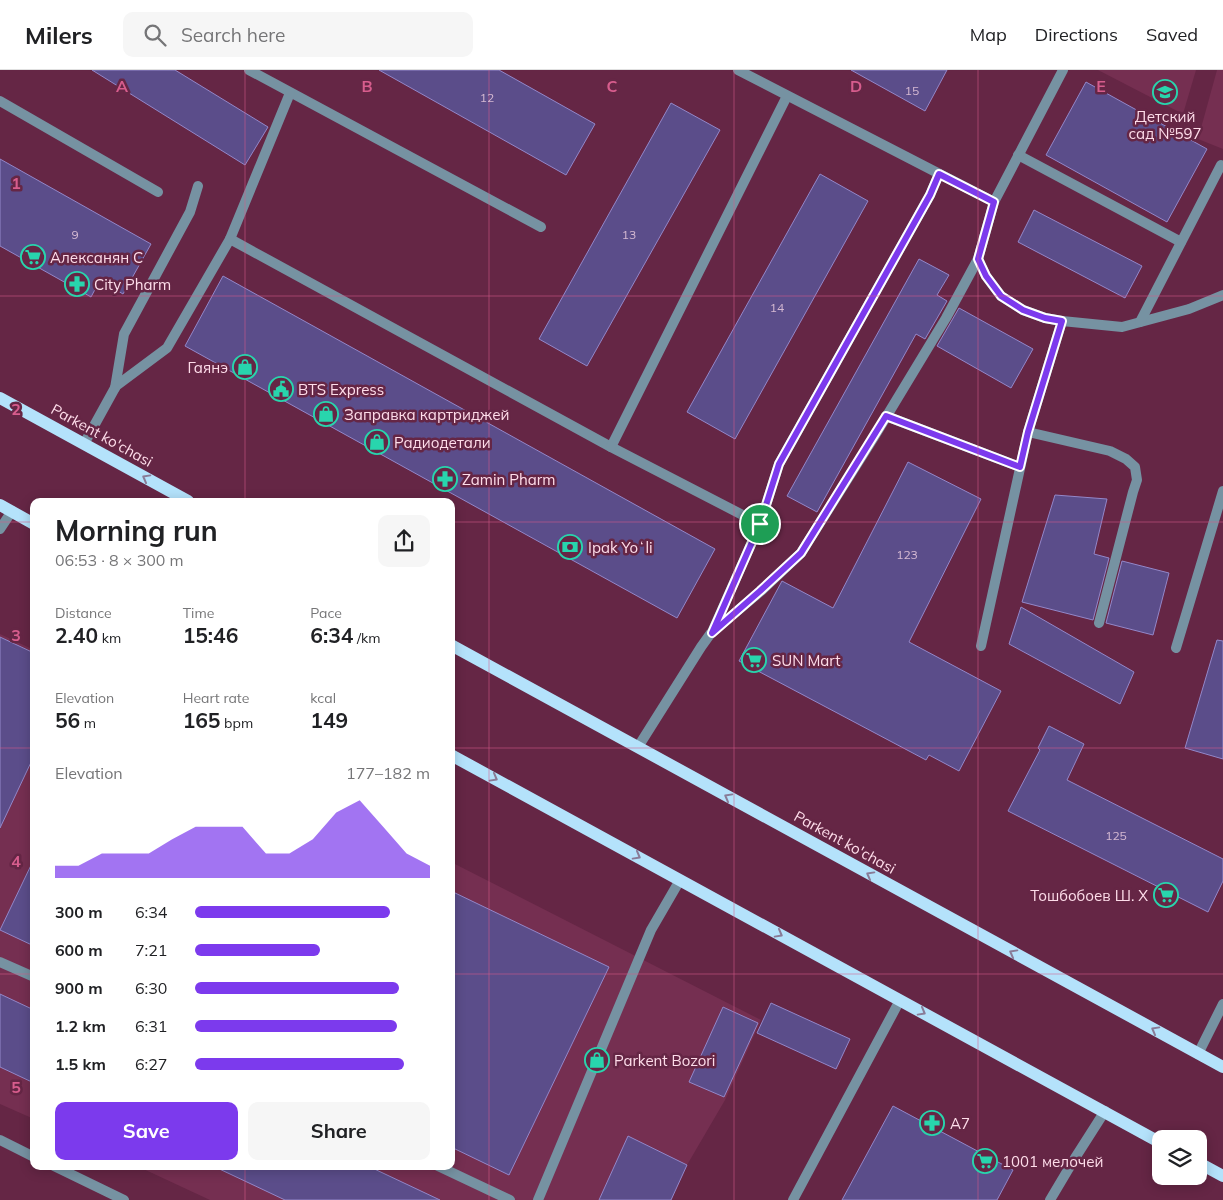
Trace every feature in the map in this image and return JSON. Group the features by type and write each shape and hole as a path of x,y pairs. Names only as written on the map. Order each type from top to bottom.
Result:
{"main road":[{"name":"Parkent ko'chasi","path":"0,398 183,498"},
{"path":"0,505 30,522"},
{"name":"Parkent ko'chasi","path":"455,647 1223,1067"},
{"path":"455,757 1152,1138"},
{"path":"1207,1167 1223,1176"}],"street":[{"path":"249,70 541,227"},
{"path":"738,70 994,202"},
{"path":"638,748 701,646 712,633 801,553 946,318 978,259 994,202 1063,70"},
{"path":"115,388 167,348 230,239 290,93"},
{"path":"610,447 787,96"},
{"path":"0,102 158,192"},
{"path":"1018,155 1181,242"},
{"path":"1140,322 1221,165"},
{"path":"712,633 760,524 779,464 930,195 939,174"},
{"path":"84,444 115,388 124,334 190,212 198,186"},
{"path":"230,239 610,447 760,524"},
{"path":"978,259 986,276 1001,296 1023,310 1045,318 1062,321 1122,327 1190,309 1223,296"},
{"path":"981,646 1028,432 1062,321"},
{"path":"886,416 1020,467"},
{"path":"1028,432 1110,451 1126,459 1135,467 1137,480 1100,623"},
{"path":"1176,648 1223,491"},
{"path":"0,529 12,511"},
{"path":"538,1200 650,930 680,880"},
{"path":"0,962 30,976"},
{"path":"794,1200 900,1000"},
{"path":"1198,1054 1223,1004"},
{"path":"1050,1200 1074,1158 1105,1112"},
{"path":"0,1140 30,1155"},
{"path":"62,1170 124,1200"},
{"path":"446,1170 510,1200"}],"shaded area":[{"name":"Детский сад №597","path":"1098,70 1196,70 1183,114"},
{"path":"1217,70 1223,70 1223,149 1198,139"},
{"path":"0,634 30,648 30,1117 0,1104"},
{"name":"Parkent Bozori","path":"455,864 761,1020 725,1100 687,1165 671,1200 210,1200 146,1170 455,1170"}],"building":[{"path":"92,70 175,70 268,127 245,165"},
{"path":"379,70 499,70 595,124 566,175"},
{"path":"851,70 947,70 925,111"},
{"path":"1086,82 1207,149 1167,222 1046,155"},
{"path":"671,103 720,130 587,366 539,339"},
{"path":"0,159 151,244 123,294 100,280 91,297 0,246"},
{"path":"820,174 868,201 735,439 687,412"},
{"path":"1034,210 1142,266 1125,298 1018,242"},
{"path":"919,259 949,275 937,295 947,301 925,339 916,334 817,512 787,496"},
{"path":"223,276 715,549 677,618 185,346"},
{"path":"959,308 1033,349 1011,388 937,346"},
{"path":"908,462 981,499 909,642 1001,691 959,771 929,755 926,760 739,661 782,581 833,608"},
{"path":"1055,495 1107,499 1094,554 1109,558 1093,620 1022,602"},
{"path":"1122,561 1169,573 1153,635 1106,623"},
{"path":"1021,607 1134,672 1120,704 1009,644"},
{"path":"0,637 30,651 30,764 0,828"},
{"path":"1217,640 1223,641 1223,759 1185,748"},
{"path":"1049,726 1084,744 1067,780 1223,859 1223,881 1208,912 1008,811 1040,750 1038,748"},
{"path":"30,867 30,944 0,930"},
{"path":"455,893 609,967 509,1175 455,1149"},
{"path":"0,994 30,1008 30,1081 0,1067"},
{"path":"771,1003 850,1039 836,1069 757,1033"},
{"path":"723,1007 758,1023 724,1097 689,1082"},
{"path":"893,1106 1013,1170 997,1200 842,1200"},
{"path":"628,1136 687,1165 671,1200 599,1200"},
{"path":"221,1170 376,1170 440,1200 285,1200"}],"place":[{"name":"Детский сад №597","path":"1165,92"},
{"name":"Алексанян С","path":"33,257"},
{"name":"City Pharm","path":"77,284"},
{"name":"Гаянэ","path":"245,367"},
{"name":"BTS Express","path":"281,389"},
{"name":"Заправка картриджей","path":"326,414"},
{"name":"Радиодетали","path":"377,442"},
{"name":"Zamin Pharm","path":"445,479"},
{"name":"Ipak Yoʻli","path":"570,547"},
{"name":"SUN Mart","path":"754,660"},
{"name":"Тошбобоев Ш. Х","path":"1166,895"},
{"name":"Parkent Bozori","path":"597,1060"},
{"name":"А7","path":"932,1123"},
{"name":"1001 мелочей","path":"985,1161"}],"route":[{"path":"939,174 994,202 978,259 986,276 1001,296 1023,310 1045,318 1062,321 1028,432 1020,467 886,416 801,553 712,633 760,524 779,464 930,195 939,174"}]}
